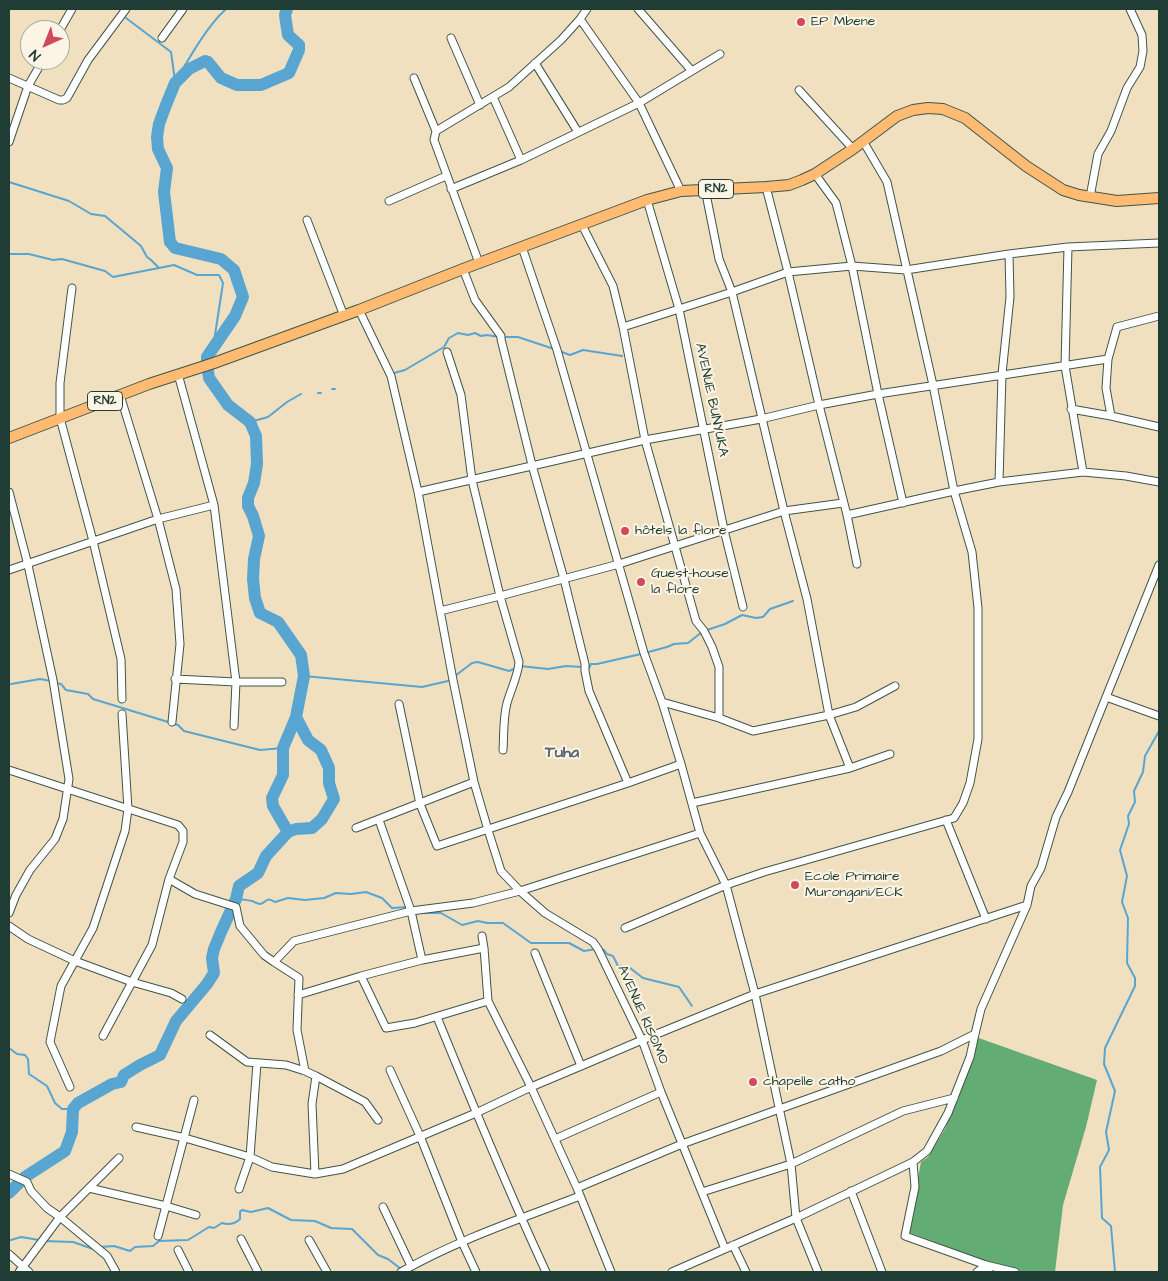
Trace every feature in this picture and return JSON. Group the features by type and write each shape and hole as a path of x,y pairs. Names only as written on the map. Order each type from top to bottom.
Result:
{"highway":[{"name":"RN2","path":"9,438 120,395 344,316 647,200 681,191 766,187 802,180 815,174 853,149 897,116 913,110 943,109 965,118 1049,182 1063,190 1079,195 1117,201 1159,198"}],"street":[{"path":"66,20 72,9"},
{"path":"9,78 59,100 67,98 88,60 126,9"},
{"path":"162,38 183,9"},
{"path":"436,131 509,87 561,40 587,9"},
{"path":"1090,197 1098,154 1112,130 1127,88 1140,66 1143,51 1142,35 1130,9"},
{"path":"641,10 691,70"},
{"path":"580,19 639,103 681,191"},
{"path":"451,38 480,105"},
{"path":"451,189 521,160 639,103 720,54"},
{"path":"535,64 578,132"},
{"path":"9,142 28,86 37,70"},
{"path":"414,78 436,131 434,140 479,263"},
{"path":"799,90 853,149"},
{"path":"493,97 521,160"},
{"path":"625,928 726,885 764,872 954,818 970,783 978,739 978,608 972,552 954,491 933,385 887,182 863,141"},
{"path":"815,174 836,203 852,266 878,394 903,503"},
{"path":"389,201 446,176"},
{"path":"766,187 847,515 857,564"},
{"path":"705,189 720,260 732,292 806,599 829,716 850,768"},
{"name":"AVENUE BUNYUKA","path":"647,200 679,309 724,530 743,607"},
{"path":"307,220 344,316"},
{"path":"582,225 613,286 624,327 645,440 696,621 712,647 719,667 720,718"},
{"path":"624,327 788,272 852,266 906,270 1068,247 1159,243"},
{"path":"522,247 557,350 644,653 662,702 700,833 726,885 756,994 791,1164 796,1218 818,1272"},
{"path":"1068,247 1065,366 1083,472"},
{"path":"999,482 1002,374 1010,296 1009,254"},
{"path":"463,269 475,300 501,337 532,465 564,579 589,691 628,783"},
{"path":"72,288 60,383 60,418 93,541 121,659 122,698"},
{"name":"AVENUE KISOMO","path":"359,310 391,376 418,492 474,782 502,871 544,913 593,942 598,949 642,1040 661,1092 725,1249"},
{"path":"1112,416 1106,388 1108,359 1117,327 1159,316"},
{"path":"446,352 461,396 472,480 500,596 519,662 519,670 507,704 504,721 503,750"},
{"path":"418,492 645,440 762,419 819,405 1002,374 1108,359"},
{"path":"178,374 214,505 236,682 234,726"},
{"path":"120,395 158,519 176,589 180,644 172,722"},
{"path":"1071,409 1159,427"},
{"path":"847,515 999,482 1083,472 1126,476 1159,482"},
{"path":"9,492 28,565 54,682 69,779 63,820 55,839 30,870 9,912"},
{"path":"440,611 618,564 784,511 843,503"},
{"path":"9,570 158,519 214,505"},
{"path":"677,1271 796,1218 913,1162 927,1151 954,1098 970,1057 981,1009 1027,905 1031,886 1041,868 1056,818 1159,564"},
{"path":"176,679 282,682"},
{"path":"662,702 720,718 753,731 829,716 856,707 896,686"},
{"path":"1106,697 1159,716"},
{"path":"399,704 420,804 437,846 681,764"},
{"path":"70,1087 50,1042 61,986 93,928 125,831 128,809 122,714"},
{"path":"692,803 850,768 890,754"},
{"path":"9,770 178,825 183,830 183,842 169,879 152,945 103,1036"},
{"path":"356,828 474,782"},
{"path":"379,820 411,911 422,960"},
{"path":"946,820 986,919"},
{"path":"274,962 294,941 411,911 473,903 520,891 700,833"},
{"path":"169,879 195,894 232,906 240,926 264,955 299,978 297,1030 305,1071"},
{"path":"136,1127 185,1138 250,1157 272,1167 315,1174 342,1169 642,1040 756,994 1027,905"},
{"path":"9,926 28,939 75,961 132,982 171,993 182,1000"},
{"path":"482,936 488,1001 555,1139 579,1192 611,1272"},
{"path":"298,995 422,960 484,948"},
{"path":"535,953 582,1066"},
{"path":"361,976 386,1028 415,1023 488,1001"},
{"path":"437,1017 521,1219 546,1272"},
{"path":"401,1272 462,1242 521,1219 682,1144 940,1051 975,1034"},
{"path":"210,1035 247,1062 286,1066 316,1076 365,1102 378,1120"},
{"path":"239,1189 250,1157 256,1063"},
{"path":"390,1070 420,1136 462,1242 476,1272"},
{"path":"315,1174 312,1104 316,1076"},
{"path":"555,1139 661,1092"},
{"path":"702,1192 791,1164 903,1111 954,1098"},
{"path":"158,1236 194,1100"},
{"path":"21,1269 60,1216 119,1158"},
{"path":"913,1162 915,1187 905,1236 988,1268 1015,1272"},
{"path":"12,1176 27,1182 31,1191 47,1208 60,1216 108,1256 116,1272"},
{"path":"90,1188 196,1214"},
{"path":"851,1191 882,1272"},
{"path":"383,1207 411,1266"},
{"path":"241,1239 258,1272"},
{"path":"309,1240 327,1272"},
{"path":"734,1245 746,1272"},
{"path":"178,1250 189,1272"},
{"path":"9,1254 21,1269 29,1272"},
{"path":"977,1272 988,1268"}],"green space":[{"path":"973,1036 1097,1080 1086,1127 1063,1205 1055,1272 1014,1272 908,1232 921,1162 928,1157 945,1129 960,1089 964,1063"}],"waterway":[{"path":"175,83 205,34 226,9"},
{"path":"9,1193 25,1177 65,1151 72,1132 73,1109 78,1103 112,1084 121,1082 124,1075 160,1055 176,1021 214,973 212,958 214,949 236,899 239,886 258,873 266,856 288,832 296,829 312,828 322,819 334,799 329,783 329,768 321,750 308,740 296,717 304,676 301,655 278,622 260,613 255,598 253,579 254,559 259,536 248,506 248,498 254,483 257,464 256,436 250,422 228,405 209,378 207,357 235,316 243,297 234,270 221,259 175,248 170,242 164,192 167,168 158,149 157,137 159,124 175,83 189,69 205,61 221,78 237,85 261,85 289,73 299,50 299,45 288,35 285,15 287,9"},
{"path":"126,18 171,52 175,81"},
{"path":"9,182 69,201 91,214 105,216 141,246 147,257 159,268"},
{"path":"9,254 29,254 53,260 62,259 105,271 113,277 174,265 197,275 219,275 223,283 213,348"},
{"path":"394,373 405,370 444,347 449,338 458,333 468,335 475,333 481,336 499,337"},
{"path":"503,337 518,337 554,349"},
{"path":"559,351 570,355 583,350 622,356"},
{"path":"250,422 268,417 301,394"},
{"path":"707,630 725,624 742,615 756,618 763,617 770,609 793,601"},
{"path":"645,653 674,644 688,643 702,632"},
{"path":"587,668 591,664 641,654"},
{"path":"455,676 472,663 478,662 509,671 516,668"},
{"path":"520,666 548,669 566,666 582,667"},
{"path":"304,676 422,687 451,679"},
{"path":"11,684 40,679 51,681"},
{"path":"55,683 61,684 66,690 88,694 93,699 178,725 184,731 260,750 283,748"},
{"path":"288,832 273,806 272,798 283,775 283,748 296,717"},
{"path":"1115,1272 1111,1226 1102,1218 1100,1167 1109,1150 1106,1132 1115,1091 1104,1064 1105,1048 1135,986 1135,978 1127,963 1128,918 1122,902 1127,876 1120,850 1129,824 1128,816 1135,802 1134,791 1143,772 1145,756 1159,731"},
{"path":"236,899 260,904 268,899 275,902 288,898 305,900 324,898 336,893 366,892 382,898 392,908 408,907"},
{"path":"420,913 441,913 462,925 478,921 503,923 531,943 569,943 584,951 596,949"},
{"path":"601,949 613,956 618,966 630,968 643,978 679,987 692,1006"},
{"path":"9,1048 17,1054 25,1055 28,1059 29,1074 47,1086 55,1103 62,1109 73,1109"},
{"path":"100,1247 114,1246 130,1251 135,1247 153,1246 159,1241 188,1240 209,1227 214,1228 222,1223 236,1222 240,1219 240,1212 242,1210 251,1212 268,1208 291,1220 315,1221 331,1228 352,1229 378,1255 388,1259 401,1269"},
{"path":"9,1240 21,1237 39,1240"},
{"path":"44,1241 73,1242 93,1249"}],"place":[{"name":"EP Mbene","path":"801,22"},
{"name":"hôtels la flore","path":"625,531"},
{"name":"Guest-house la flore","path":"641,582"},
{"name":"Ecole Primaire Murongani/ECK","path":"795,885"},
{"name":"chapelle catho","path":"753,1082"}],"district":[{"name":"Tuha","path":"562,754"}]}
